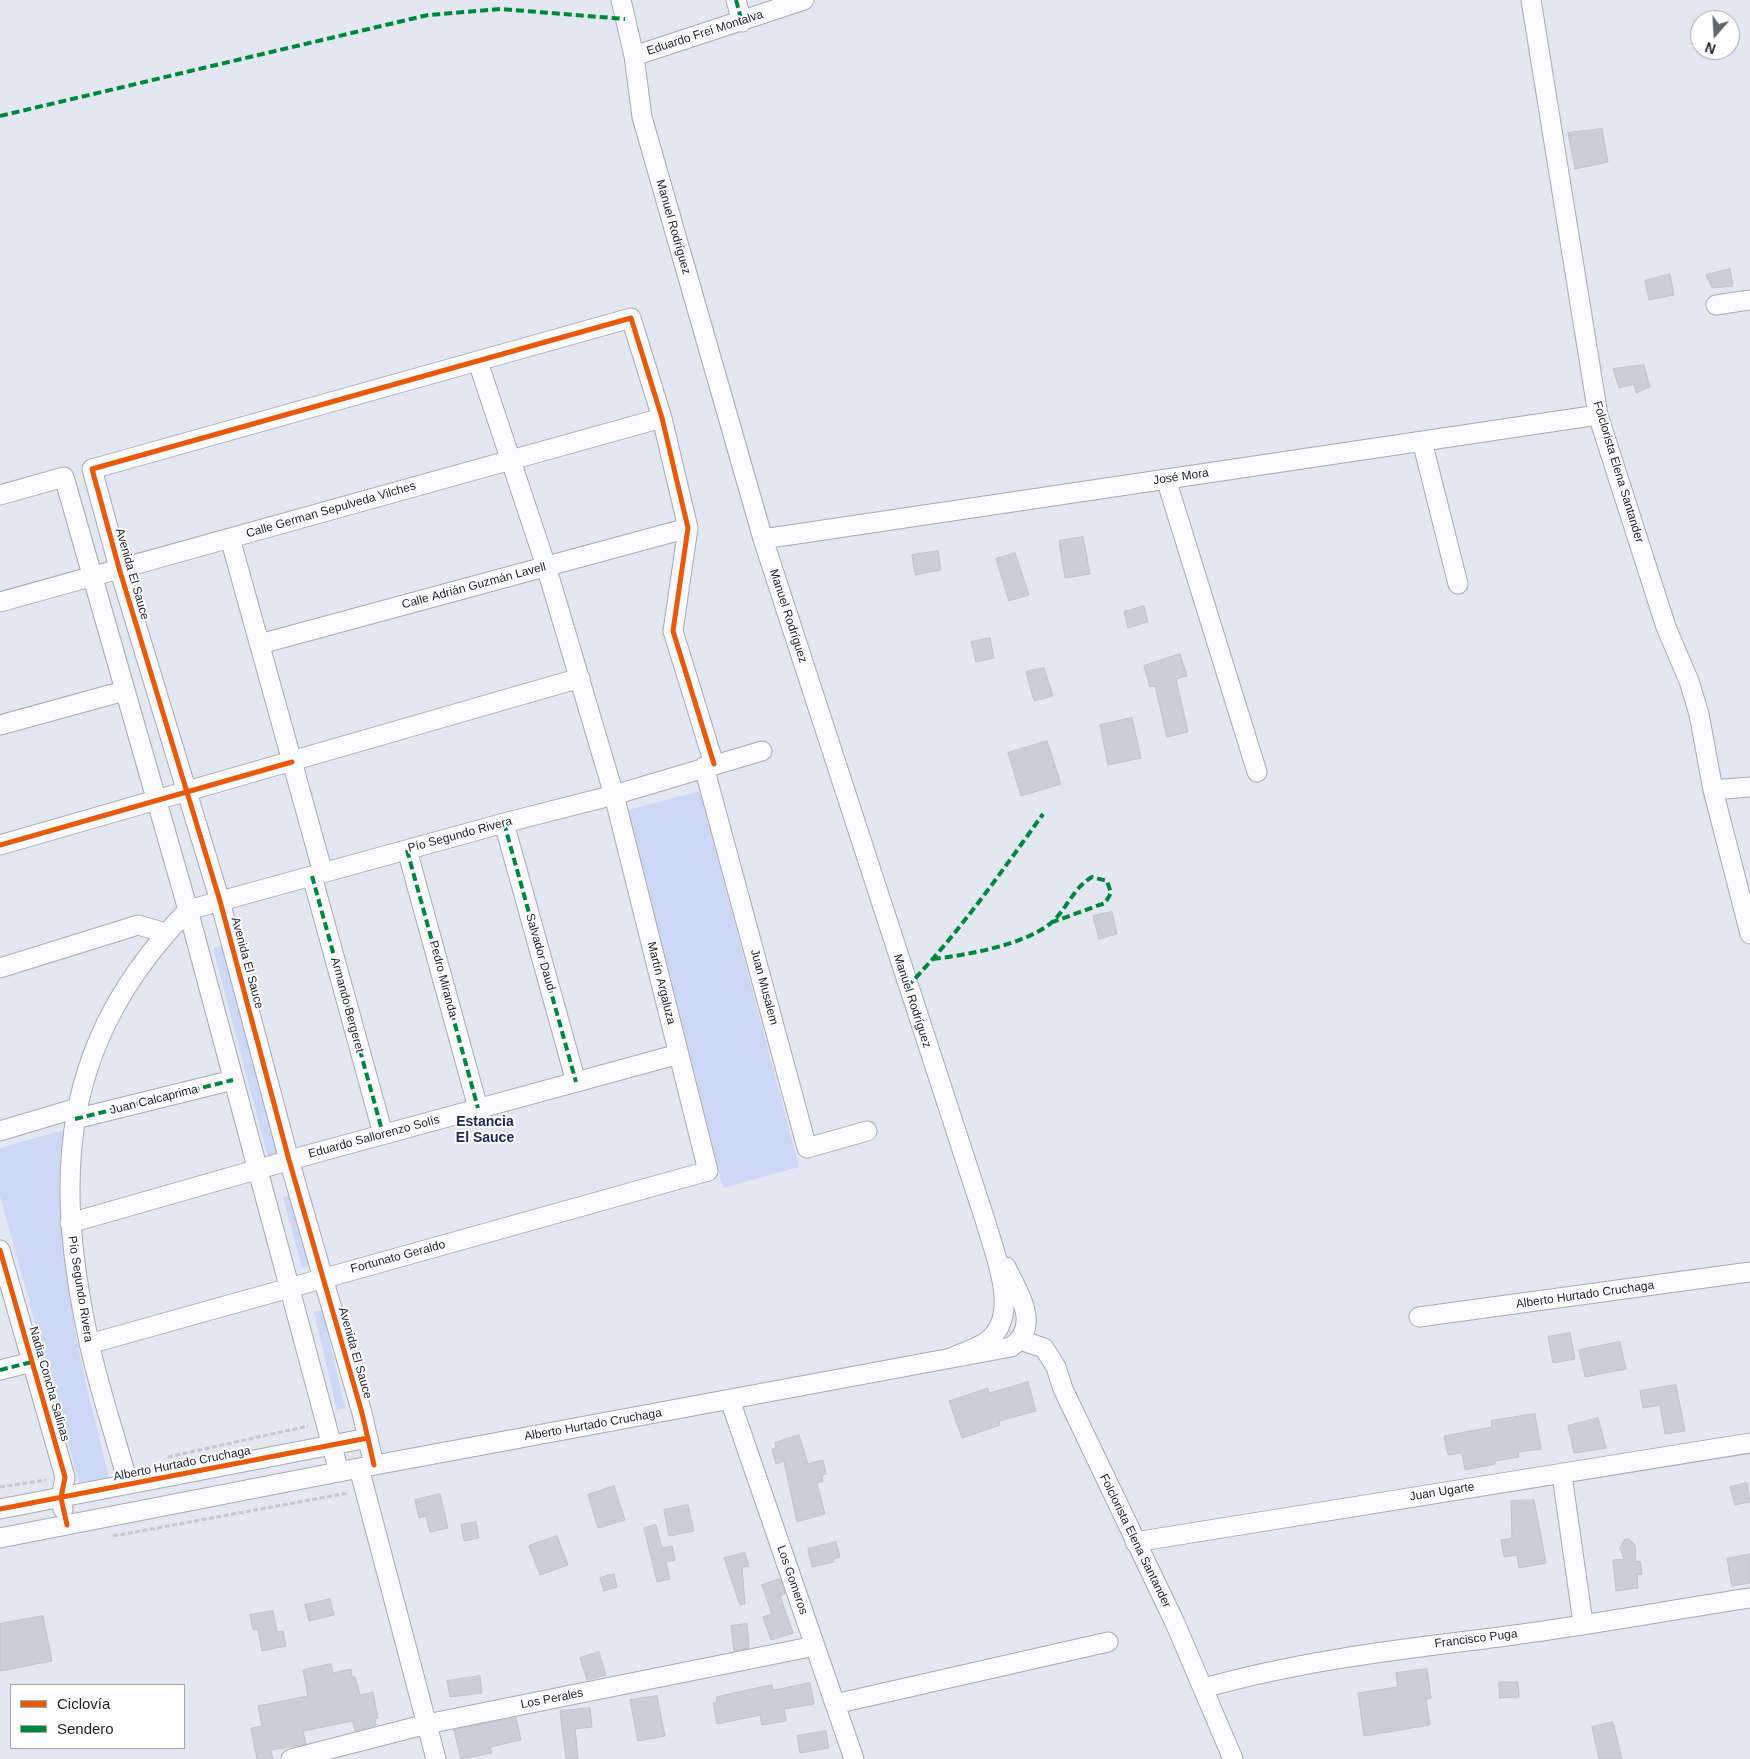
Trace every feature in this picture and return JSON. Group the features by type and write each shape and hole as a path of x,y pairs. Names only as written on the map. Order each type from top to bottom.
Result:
{"street":[{"name":"Manuel Rodríguez","path":"621,0 634,56 642,117 763,539 986,1223 1004,1291 1004,1311 996,1330 986,1342 951,1358"},
{"path":"736,0 742,22"},
{"name":"Eduardo Frei Montalva","path":"634,56 804,0"},
{"name":"Folclorista Elena Santander","path":"1531,0 1598,416 1666,627 1694,698 1714,790 1750,934"},
{"path":"1716,305 1750,300"},
{"path":"478,362 630,318 662,418 688,528 673,631 709,765"},
{"name":"Martín Argaluza","path":"478,362 546,566 614,795 708,1171"},
{"name":"Avenida El Sauce","path":"436,1759 363,1490 368,1438 289,1160 220,901 92,469 478,362"},
{"name":"José Mora","path":"763,539 1598,416"},
{"name":"Calle German Sepulveda Vilches","path":"0,602 662,418"},
{"path":"1422,442 1458,584"},
{"path":"0,495 64,477 188,910 327,1421 339,1472"},
{"path":"1166,479 1257,772"},
{"name":"Calle Adrián Guzmán Lavell","path":"260,644 688,528"},
{"name":"Armando Bergeret","path":"230,538 292,762 317,875 383,1134"},
{"path":"0,846 580,678"},
{"path":"0,725 124,691"},
{"name":"Pío Segundo Rivera","path":"128,1484 89,1344 72,1251 69,1171 76,1114 94,1051 114,1009 138,969 166,933 188,910 504,823 614,795 709,765 762,751"},
{"name":"Juan Musalem","path":"709,765 808,1148 867,1130"},
{"path":"1714,790 1750,788"},
{"name":"Salvador Daud","path":"504,823 576,1082"},
{"name":"Pedro Miranda","path":"407,850 478,1108"},
{"path":"0,968 138,925 166,933"},
{"name":"Eduardo Sallorenzo Solís","path":"70,1223 289,1160 680,1054"},
{"name":"Juan Calcaprima","path":"0,1131 233,1080"},
{"name":"Fortunato Geraldo","path":"89,1344 708,1171"},
{"name":"Manuel Rodríguez","path":"986,1223 1026,1310 1027,1326 1020,1340"},
{"name":"Nadia Concha Salinas","path":"0,1253 65,1478 61,1498 67,1525"},
{"name":"Alberto Hurtado Cruchaga","path":"1419,1318 1750,1272"},
{"path":"951,1358 1011,1347 1020,1340"},
{"name":"Folclorista Elena Santander","path":"1020,1340 1044,1348 1056,1367 1063,1389 1204,1688 1233,1759"},
{"name":"Alberto Hurtado Cruchaga","path":"0,1538 366,1466 951,1358"},
{"path":"0,1370 32,1362"},
{"name":"Los Gomeros","path":"730,1400 854,1759"},
{"name":"Alberto Hurtado Cruchaga","path":"0,1509 368,1438"},
{"name":"Juan Ugarte","path":"1135,1542 1441,1491 1562,1475 1750,1443"},
{"path":"1562,1475 1583,1623"},
{"name":"Francisco Puga","path":"1204,1688 1257,1673 1412,1646 1477,1640 1750,1598"},
{"path":"835,1704 1108,1642"},
{"name":"Los Perales","path":"291,1759 427,1724 815,1646"}],"path":[{"path":"158,1459 327,1421"},
{"path":"0,1487 65,1478"},
{"path":"108,1537 363,1490"}],"shaded area":[{"path":"700,791 799,1167 723,1188 628,810"},
{"path":"224,945 279,1156 268,1158 213,948"},
{"path":"64,1130 65,1236 73,1316 77,1342 109,1479 80,1485 0,1196 0,1148"},
{"path":"290,1195 310,1265 302,1268 283,1197"},
{"path":"322,1310 345,1408 337,1410 314,1312"}],"building":[{"path":"1602,129 1608,162 1575,169 1568,133"},
{"path":"1730,269 1733,286 1712,288 1706,275"},
{"path":"1670,274 1674,295 1649,300 1645,281"},
{"path":"1644,365 1650,387 1636,393 1634,384 1619,388 1613,369"},
{"path":"1083,537 1090,574 1065,578 1059,541"},
{"path":"938,551 941,570 915,575 912,555"},
{"path":"1015,553 1029,595 1009,601 996,559"},
{"path":"1144,606 1148,622 1128,628 1124,612"},
{"path":"990,638 994,658 976,662 971,642"},
{"path":"1180,654 1187,676 1176,679 1188,732 1167,737 1155,686 1150,687 1144,666"},
{"path":"1044,668 1053,696 1034,701 1026,672"},
{"path":"1132,718 1141,758 1108,765 1100,725"},
{"path":"1047,741 1061,784 1021,796 1008,753"},
{"path":"1112,912 1117,934 1099,939 1093,916"},
{"path":"1570,1333 1575,1359 1553,1363 1548,1337"},
{"path":"1620,1342 1626,1369 1585,1377 1579,1350"},
{"path":"1028,1382 1036,1411 999,1421 1000,1425 962,1438 949,1401 988,1388 989,1393"},
{"path":"1676,1385 1685,1431 1665,1434 1660,1405 1643,1408 1640,1391"},
{"path":"1535,1414 1541,1449 1518,1452 1519,1457 1495,1461 1495,1464 1465,1470 1462,1453 1448,1455 1444,1436 1492,1427 1491,1421"},
{"path":"1598,1418 1606,1448 1574,1453 1568,1426"},
{"path":"799,1435 808,1464 823,1460 826,1474 822,1475 823,1481 817,1483 825,1514 797,1522 784,1461 776,1464 772,1449 776,1448 775,1443"},
{"path":"1747,1483 1750,1502 1735,1505 1730,1487"},
{"path":"614,1486 625,1520 598,1528 588,1495"},
{"path":"440,1494 448,1528 430,1532 426,1516 419,1518 415,1500"},
{"path":"1534,1500 1546,1563 1519,1568 1517,1555 1504,1557 1501,1540 1512,1538 1511,1501"},
{"path":"688,1505 694,1531 669,1536 664,1510"},
{"path":"476,1522 479,1538 464,1541 461,1525"},
{"path":"656,1525 662,1548 672,1546 675,1560 666,1562 670,1579 657,1582 644,1528"},
{"path":"557,1536 568,1565 540,1575 529,1546"},
{"path":"1629,1539 1635,1545 1636,1562 1640,1561 1642,1574 1637,1575 1638,1588 1616,1591 1613,1560 1624,1559 1620,1548 1624,1540"},
{"path":"836,1542 840,1557 833,1559 834,1562 812,1567 808,1549"},
{"path":"745,1553 749,1566 742,1567 745,1604 740,1605 724,1558"},
{"path":"1750,1554 1750,1583 1732,1586 1727,1559"},
{"path":"614,1574 617,1587 604,1591 600,1578"},
{"path":"780,1579 785,1594 780,1596 793,1633 771,1640 763,1617 772,1614 762,1585"},
{"path":"330,1599 334,1615 309,1621 305,1605"},
{"path":"273,1611 277,1632 283,1631 286,1646 262,1651 258,1629 253,1630 250,1615"},
{"path":"43,1616 52,1661 0,1671 0,1624"},
{"path":"747,1624 749,1648 734,1651 731,1626"},
{"path":"599,1652 606,1675 587,1680 580,1658"},
{"path":"331,1664 333,1673 351,1669 352,1677 355,1677 360,1695 373,1692 378,1718 375,1719 376,1725 355,1731 353,1721 303,1731 306,1744 271,1750 273,1759 257,1759 251,1728 262,1726 258,1706 308,1696 303,1670"},
{"path":"1427,1669 1431,1698 1426,1699 1430,1725 1364,1736 1358,1693 1398,1687 1396,1673"},
{"path":"480,1676 482,1693 450,1697 447,1681"},
{"path":"1499,1682 1518,1682 1519,1697 1500,1698"},
{"path":"810,1683 814,1704 784,1709 786,1721 762,1725 760,1715 717,1724 713,1703 717,1702 716,1697 772,1685 773,1690"},
{"path":"657,1696 665,1736 638,1741 630,1700"},
{"path":"590,1708 592,1727 575,1729 578,1759 566,1759 560,1711"},
{"path":"516,1718 521,1740 490,1747 492,1753 461,1759 454,1730"},
{"path":"1613,1722 1622,1759 1599,1759 1592,1727"},
{"path":"826,1731 829,1748 800,1753 797,1736"}],"marked path":[{"path":"736,0 742,22"},
{"path":"0,116 428,15 501,9 625,19"},
{"path":"907,987 961,925 1043,814"},
{"path":"504,823 576,1082"},
{"path":"407,850 478,1108"},
{"path":"312,876 383,1134"},
{"path":"933,959 995,948 1040,931 1057,917 1085,882 1092,877 1107,881 1111,893 1105,903 1050,923"},
{"path":"75,1119 233,1080"},
{"path":"0,1370 32,1362"}],"cycle path":[{"path":"374,1465 362,1413 289,1160 220,901 119,568 92,469 631,318 662,418 688,528 673,631 714,764"},
{"path":"0,845 292,762"},
{"path":"0,1250 65,1477 61,1498 67,1525"},
{"path":"0,1509 368,1438"}],"district":[{"name":"Estancia El Sauce","path":"485,1130"}]}
